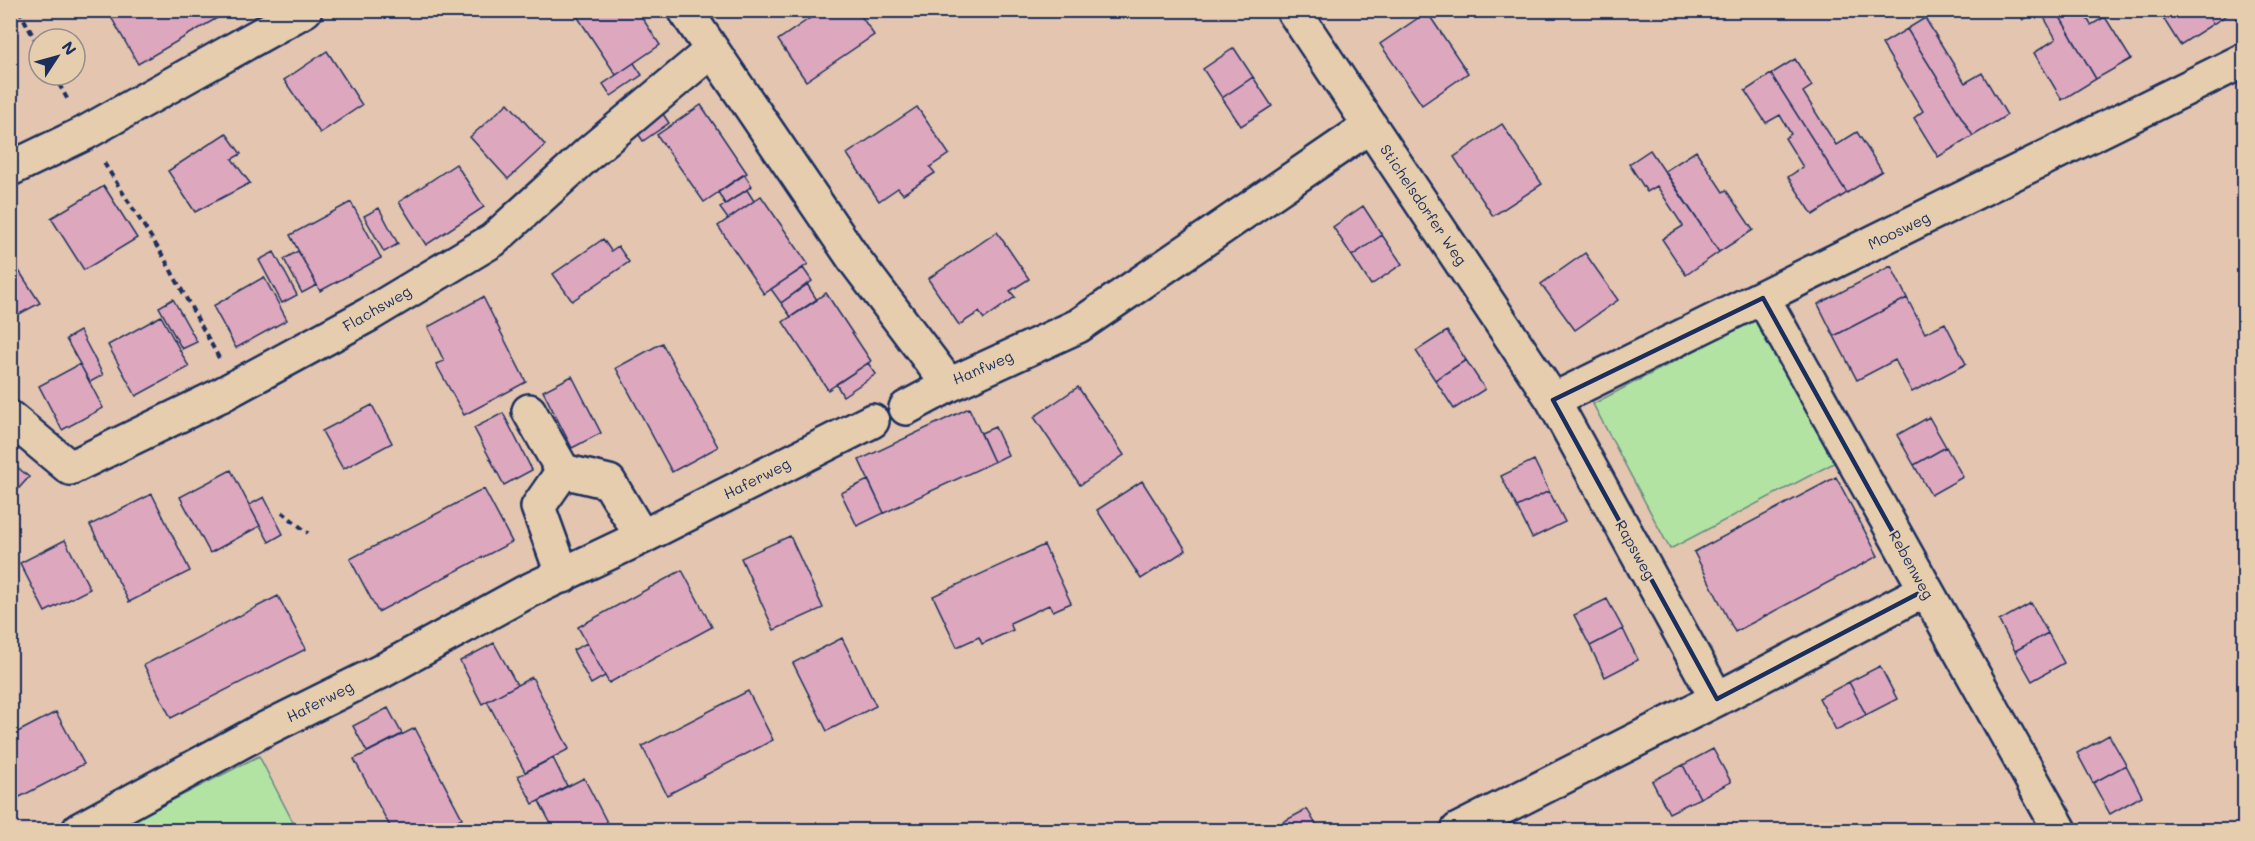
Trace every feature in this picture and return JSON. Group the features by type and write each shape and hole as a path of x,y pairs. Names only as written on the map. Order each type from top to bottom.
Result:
{"street":[{"path":"10,169 85,133 305,10"},
{"name":"Hanfweg","path":"686,10 711,51 854,259 949,385 1078,326 1370,126"},
{"name":"Stichelsdorfer Weg","path":"1293,10 1553,400"},
{"name":"Flachsweg","path":"10,418 70,468 236,387 368,315 493,240 589,153 711,51"},
{"name":"Moosweg","path":"1553,400 2244,60"},
{"name":"Rebenweg","path":"1763,298 2060,831"},
{"path":"906,408 949,385"},
{"name":"Rapsweg","path":"1553,400 1717,699"},
{"path":"529,411 563,471 609,482 642,537"},
{"name":"Haferweg","path":"79,831 259,732 382,671 524,593 642,537 872,421"},
{"path":"563,471 538,507 563,576"},
{"path":"1458,831 1925,590"}],"path":[{"path":"19,10 28,27"},
{"path":"85,133 163,256 236,387"},
{"path":"282,512 308,533"}],"highlighted area":[{"path":"1763,298 1925,590 1717,699 1553,400"}],"green space":[{"path":"1757,318 1834,463 1670,549 1593,404"},
{"path":"259,756 297,830 114,830"}],"building":[{"path":"107,10 231,10 138,64"},
{"path":"573,10 637,10 660,45 616,75"},
{"path":"822,10 857,10 874,35 806,81 778,40"},
{"path":"2017,10 2038,10 2023,20"},
{"path":"2040,10 2056,10 2096,79 2062,100 2034,53 2056,39"},
{"path":"2056,10 2082,10 2091,25 2105,17 2131,59 2096,79"},
{"path":"2158,10 2205,10 2213,24 2180,45"},
{"path":"2205,10 2235,10 2213,24"},
{"path":"1427,12 1468,73 1422,105 1380,44"},
{"path":"1925,18 1965,83 1982,73 2007,115 1973,136 1907,29"},
{"path":"1907,29 1973,136 1938,157 1914,118 1923,111 1882,44"},
{"path":"1234,48 1253,77 1222,98 1203,69"},
{"path":"327,51 362,105 320,133 284,80"},
{"path":"1795,59 1812,86 1803,92 1836,145 1857,132 1882,171 1847,193 1771,74"},
{"path":"634,63 642,75 611,96 603,84"},
{"path":"1771,74 1847,193 1813,215 1788,177 1803,167 1785,138 1791,134 1780,115 1766,123 1745,91"},
{"path":"1253,77 1272,106 1241,126 1222,98"},
{"path":"508,103 545,145 508,179 470,137"},
{"path":"701,105 747,173 704,202 657,135"},
{"path":"917,107 949,154 930,167 935,173 903,194 898,188 879,201 847,154"},
{"path":"661,111 669,123 643,141 635,129"},
{"path":"1502,124 1542,184 1493,216 1454,157"},
{"path":"226,133 241,154 232,159 250,183 195,212 168,171"},
{"path":"1650,150 1719,252 1686,275 1662,239 1683,226 1657,186 1647,192 1629,164"},
{"path":"1696,151 1723,192 1726,190 1753,230 1719,252 1665,171"},
{"path":"456,164 484,207 426,245 399,202"},
{"path":"744,174 752,186 725,204 718,192"},
{"path":"104,186 137,238 84,270 51,218"},
{"path":"747,190 754,201 728,219 720,208"},
{"path":"761,196 808,264 764,294 718,226"},
{"path":"351,202 381,258 320,291 290,235"},
{"path":"1363,206 1382,235 1352,256 1333,227"},
{"path":"379,208 398,244 384,252 364,216"},
{"path":"997,232 1029,279 1010,291 1015,297 984,319 979,312 959,325 928,279"},
{"path":"1382,235 1402,264 1371,285 1352,256"},
{"path":"603,239 611,251 618,246 629,262 572,301 553,274"},
{"path":"298,251 317,285 302,293 284,259"},
{"path":"274,252 297,295 282,303 259,260"},
{"path":"1585,253 1618,300 1575,330 1541,284"},
{"path":"10,257 40,303 10,319"},
{"path":"1891,266 1907,298 1834,336 1818,304"},
{"path":"803,268 812,281 781,303 771,289"},
{"path":"264,277 287,320 236,348 213,306"},
{"path":"807,284 817,300 791,317 781,303"},
{"path":"826,293 871,361 828,390 783,322"},
{"path":"483,297 526,382 464,415 436,364 444,361 428,327"},
{"path":"1907,298 1925,333 1945,323 1966,364 1912,392 1895,360 1857,380 1834,336"},
{"path":"173,299 197,342 182,349 159,307"},
{"path":"161,316 189,367 136,396 108,345"},
{"path":"80,331 103,375 90,382 66,339"},
{"path":"1447,331 1466,360 1435,380 1416,351"},
{"path":"662,343 718,447 672,472 616,368"},
{"path":"1466,360 1485,389 1454,409 1435,380"},
{"path":"868,363 876,374 843,396 836,384"},
{"path":"80,364 103,408 62,430 39,386"},
{"path":"572,376 601,433 572,448 543,391"},
{"path":"1078,387 1124,455 1080,485 1034,417"},
{"path":"372,405 392,443 343,469 322,431"},
{"path":"969,408 994,462 884,513 859,460"},
{"path":"503,413 532,470 504,485 474,428"},
{"path":"1929,417 1946,447 1914,465 1897,435"},
{"path":"995,427 1008,455 994,462 981,433"},
{"path":"1946,447 1963,477 1931,495 1914,465"},
{"path":"1534,460 1549,491 1517,507 1501,476"},
{"path":"10,461 29,477 10,498"},
{"path":"231,470 260,526 210,553 180,497"},
{"path":"1836,477 1878,556 1735,632 1694,552"},
{"path":"868,480 884,513 857,526 841,493"},
{"path":"1142,481 1186,550 1141,579 1097,510"},
{"path":"484,489 512,542 378,612 350,559"},
{"path":"1549,491 1565,522 1532,538 1517,507"},
{"path":"152,494 190,571 129,602 90,525"},
{"path":"264,497 283,534 269,542 249,505"},
{"path":"790,536 823,608 774,630 741,558"},
{"path":"65,540 90,589 45,612 20,563"},
{"path":"1044,545 1071,603 1053,611 1049,605 1010,623 1013,630 982,644 979,637 957,647 933,596"},
{"path":"682,570 712,627 609,683 578,627"},
{"path":"278,596 306,649 171,718 144,665"},
{"path":"1607,599 1623,629 1590,646 1574,615"},
{"path":"2031,603 2048,633 2015,651 1999,621"},
{"path":"1623,629 1638,660 1605,677 1590,646"},
{"path":"2048,633 2064,663 2032,681 2015,651"},
{"path":"842,638 876,706 827,731 793,663"},
{"path":"494,643 517,685 482,704 460,661"},
{"path":"587,643 605,676 591,684 573,650"},
{"path":"1880,666 1897,699 1866,715 1849,682"},
{"path":"532,677 569,749 525,772 487,701"},
{"path":"1849,682 1866,715 1836,730 1819,698"},
{"path":"748,691 773,740 667,795 642,746"},
{"path":"388,708 402,734 367,752 353,726"},
{"path":"56,712 84,764 10,802 10,736"},
{"path":"415,728 462,818 438,830 392,830 354,759"},
{"path":"2109,735 2126,765 2093,783 2077,753"},
{"path":"1713,749 1731,782 1700,798 1683,765"},
{"path":"553,758 567,786 533,804 518,776"},
{"path":"1683,765 1700,798 1669,813 1652,781"},
{"path":"2126,765 2142,796 2110,814 2093,783"},
{"path":"584,778 611,830 554,830 539,801"},
{"path":"1307,809 1319,830 1280,830 1277,825"}]}
